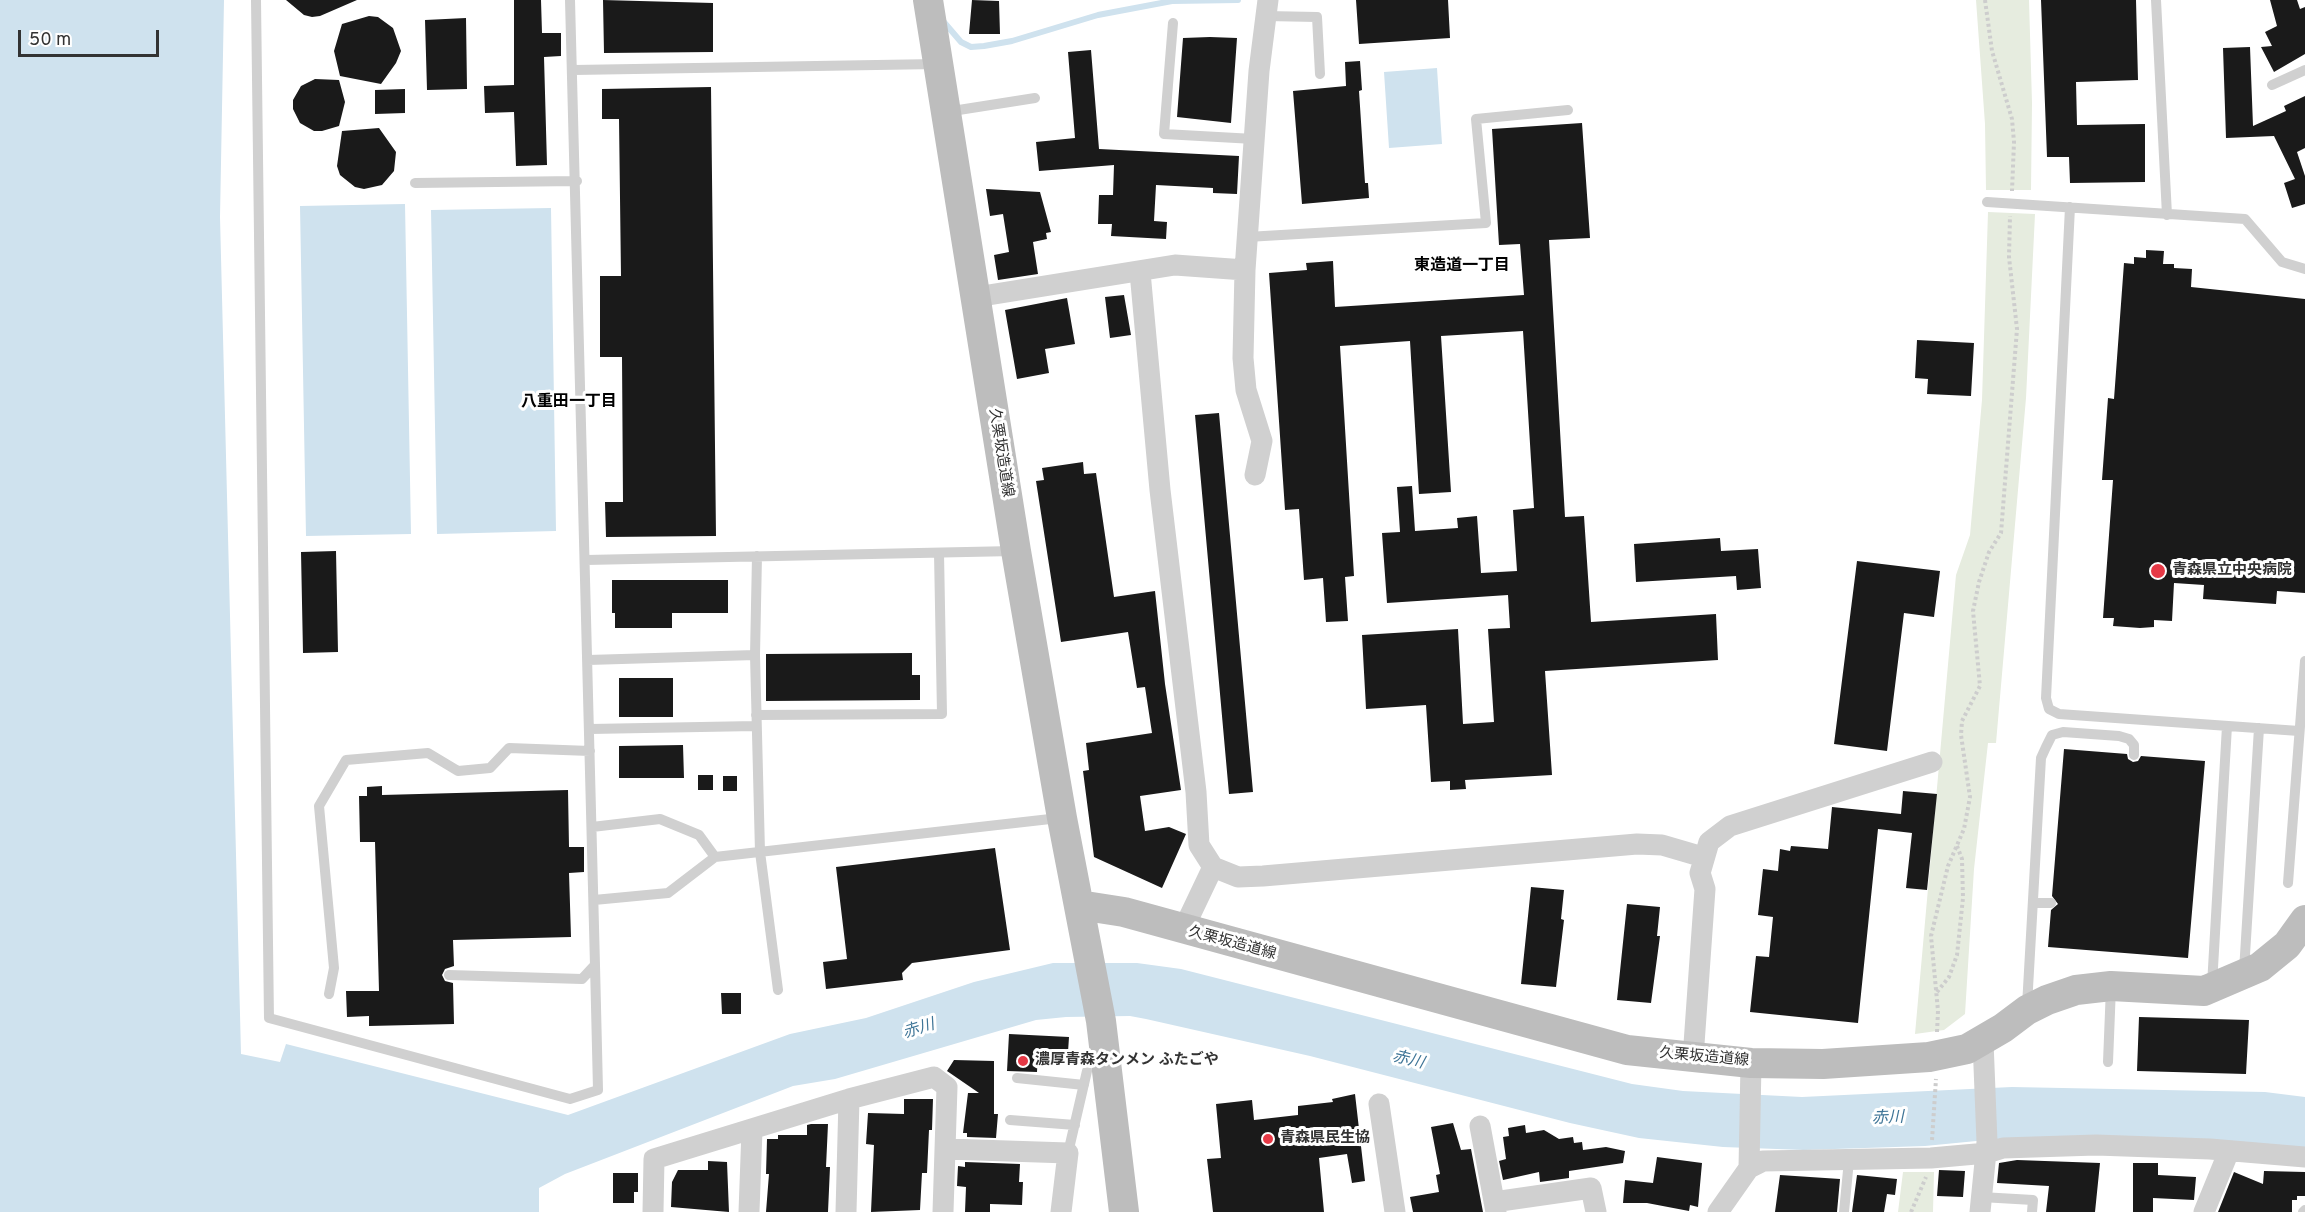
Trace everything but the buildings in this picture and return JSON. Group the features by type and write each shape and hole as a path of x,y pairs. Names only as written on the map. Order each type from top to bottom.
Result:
{"main road":[{"name":"久栗坂造道線","path":"928,0 1016,551 1062,818 1101,1021 1124,1212"},
{"name":"久栗坂造道線","path":"1078,905 1124,912 1546,1030 1628,1050 1751,1063 1823,1064 1929,1057 1967,1049 1983,1041 2027,1010 2076,990 2111,986 2204,991 2260,967 2288,945 2305,920"}],"street":[{"path":"1255,475 1262,441 1246,390 1243,358 1245,270 1254,139 1267,8"},
{"path":"976,297 1175,266 1245,270"},
{"path":"1140,272 1160,490 1196,792 1198,845 1213,867 1238,878 1636,844 1662,845 1703,857"},
{"path":"1694,1058 1705,890 1700,873 1709,842 1730,826 1932,762"},
{"path":"1183,930 1213,867"},
{"path":"1980,1204 1987,1148 1983,1041"},
{"path":"1718,1212 1748,1163 1751,1063"},
{"path":"653,1212 654,1159 849,1099 934,1077 947,1087 943,1212"},
{"path":"846,1212 849,1099"},
{"path":"1379,1104 1395,1212"},
{"path":"1480,1126 1495,1207 1591,1188 1596,1212"},
{"path":"749,1212 752,1130"},
{"path":"1748,1163 1849,1160 1987,1148 2096,1145 2305,1157"},
{"path":"946,1149 1068,1153 1061,1212"},
{"path":"2204,1212 2229,1151"}],"lane":[{"path":"256,0 269,1018 570,1099 598,1090 577,181 570,0"},
{"path":"2156,0 2167,215"},
{"path":"1267,8 1317,16 1320,74"},
{"path":"1173,23 1164,134 1254,139"},
{"path":"574,70 938,64"},
{"path":"2272,85 2305,70"},
{"path":"946,112 1035,98"},
{"path":"1247,237 1486,223 1476,119 1568,111"},
{"path":"416,183 577,181"},
{"path":"1987,202 2245,219 2282,262 2305,270"},
{"path":"2070,207 2046,698 2049,709 2059,714 2259,728 2301,737"},
{"path":"586,560 1016,551"},
{"path":"590,729 756,720 942,714 939,553"},
{"path":"757,556 755,655 760,852 778,990"},
{"path":"588,660 755,655"},
{"path":"2288,883 2301,737 2305,661"},
{"path":"2212,988 2227,726"},
{"path":"2244,975 2259,728"},
{"path":"2027,1010 2041,758 2052,735 2063,732 2119,736 2129,739 2134,745 2134,755"},
{"path":"329,994 334,968 319,806 346,760 428,753 458,771 490,768 509,748 590,751"},
{"path":"594,900 669,893 715,857 1062,818"},
{"path":"592,827 660,819 699,835 715,857"},
{"path":"2033,903 2051,903"},
{"path":"449,975 582,979 595,965"},
{"path":"2108,1062 2111,986"},
{"path":"1068,1153 1087,1071"},
{"path":"1017,1078 1084,1085"},
{"path":"1010,1120 1075,1125"},
{"path":"1844,1212 1849,1160"},
{"path":"1980,1204 2033,1200 2032,1212"}],"path":[{"path":"1936,1039 1936,992 1931,936 1948,866 1964,829 1970,797 1961,735 1962,721 1980,686 1973,611 1978,582 1989,552 2001,533 2017,329 2009,257 2014,142 2012,119 1992,51 1985,0"},
{"path":"1936,992 1948,977 1957,955 1963,898 1962,859 1957,846"},
{"path":"1911,1212 1931,1154 1936,1084"}],"shaded area":[{"path":"1976,0 2029,0 2032,103 2031,190 1986,190 1985,124"},
{"path":"1988,212 2035,214 2026,398 1996,743 1988,743 1974,869 1965,1014 1944,1030 1915,1034 1956,575 1970,535 1982,400"},
{"path":"1903,1172 1934,1172 1933,1212 1898,1212"}],"water":[{"name":"赤川","path":"0,0 224,0 220,217 241,1054 280,1062 286,1044 568,1115 790,1034 866,1018 974,982 1053,963 1137,963 1181,969 1632,1084 1683,1091 1802,1097 2012,1087 2265,1092 2305,1097 2305,1149 1997,1139 1925,1146 1804,1150 1723,1147 1639,1138 1570,1123 1310,1056 1146,1019 1130,1016 1066,1017 1036,1020 835,1079 793,1086 565,1174 539,1188 539,1212 0,1212"},
{"path":"1437,68 1442,144 1389,148 1384,72"},
{"path":"405,204 411,534 306,536 300,206"},
{"path":"551,208 556,531 437,534 431,210"}],"waterway":[{"path":"943,21 961,42 971,47 1012,41 1098,15 1172,1 1238,0"}],"place":[{"name":"青森県立中央病院","path":"2158,571"},
{"name":"濃厚青森タンメン ふたごや","path":"1023,1061"},
{"name":"青森県民生協","path":"1268,1139"}],"district":[{"name":"東造道一丁目","path":"1462,267"},
{"name":"八重田一丁目","path":"569,403"}]}
